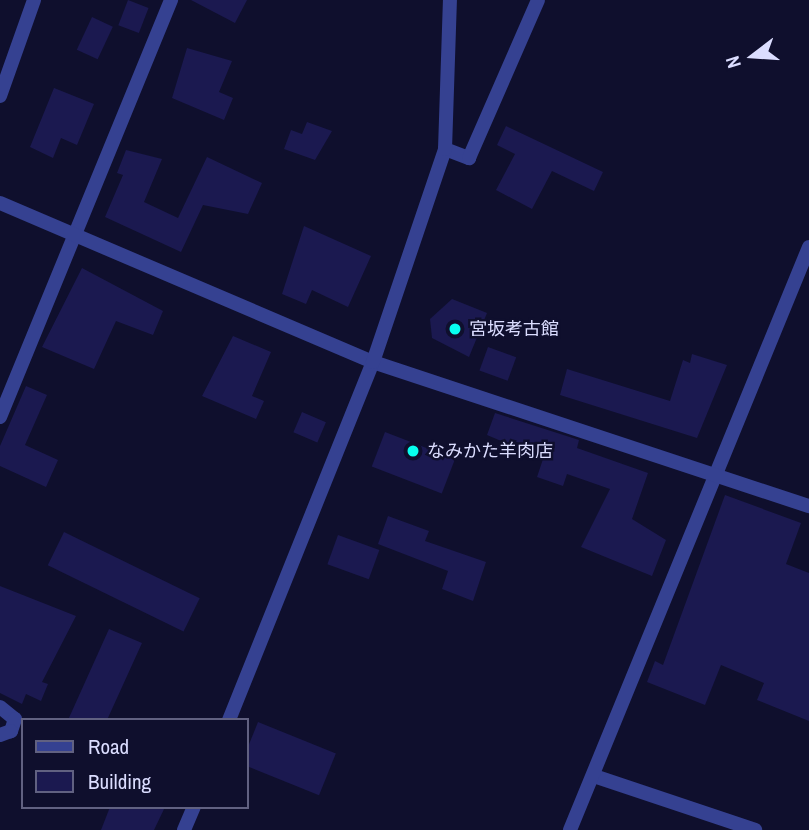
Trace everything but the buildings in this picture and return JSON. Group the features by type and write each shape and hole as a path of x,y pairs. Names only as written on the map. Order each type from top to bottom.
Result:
{"street":[{"path":"0,96 34,0"},
{"path":"0,417 171,0"},
{"path":"230,718 373,362 445,149 450,0"},
{"path":"445,149 469,158 538,0"},
{"path":"0,203 72,239 373,362 809,506"},
{"path":"570,830 809,247"},
{"path":"0,706 15,719 11,731 0,735"},
{"path":"594,776 755,830"},
{"path":"184,830 193,809"}],"place":[{"name":"宮坂考古館","path":"455,329"},
{"name":"なみかた羊肉店","path":"413,451"}]}
